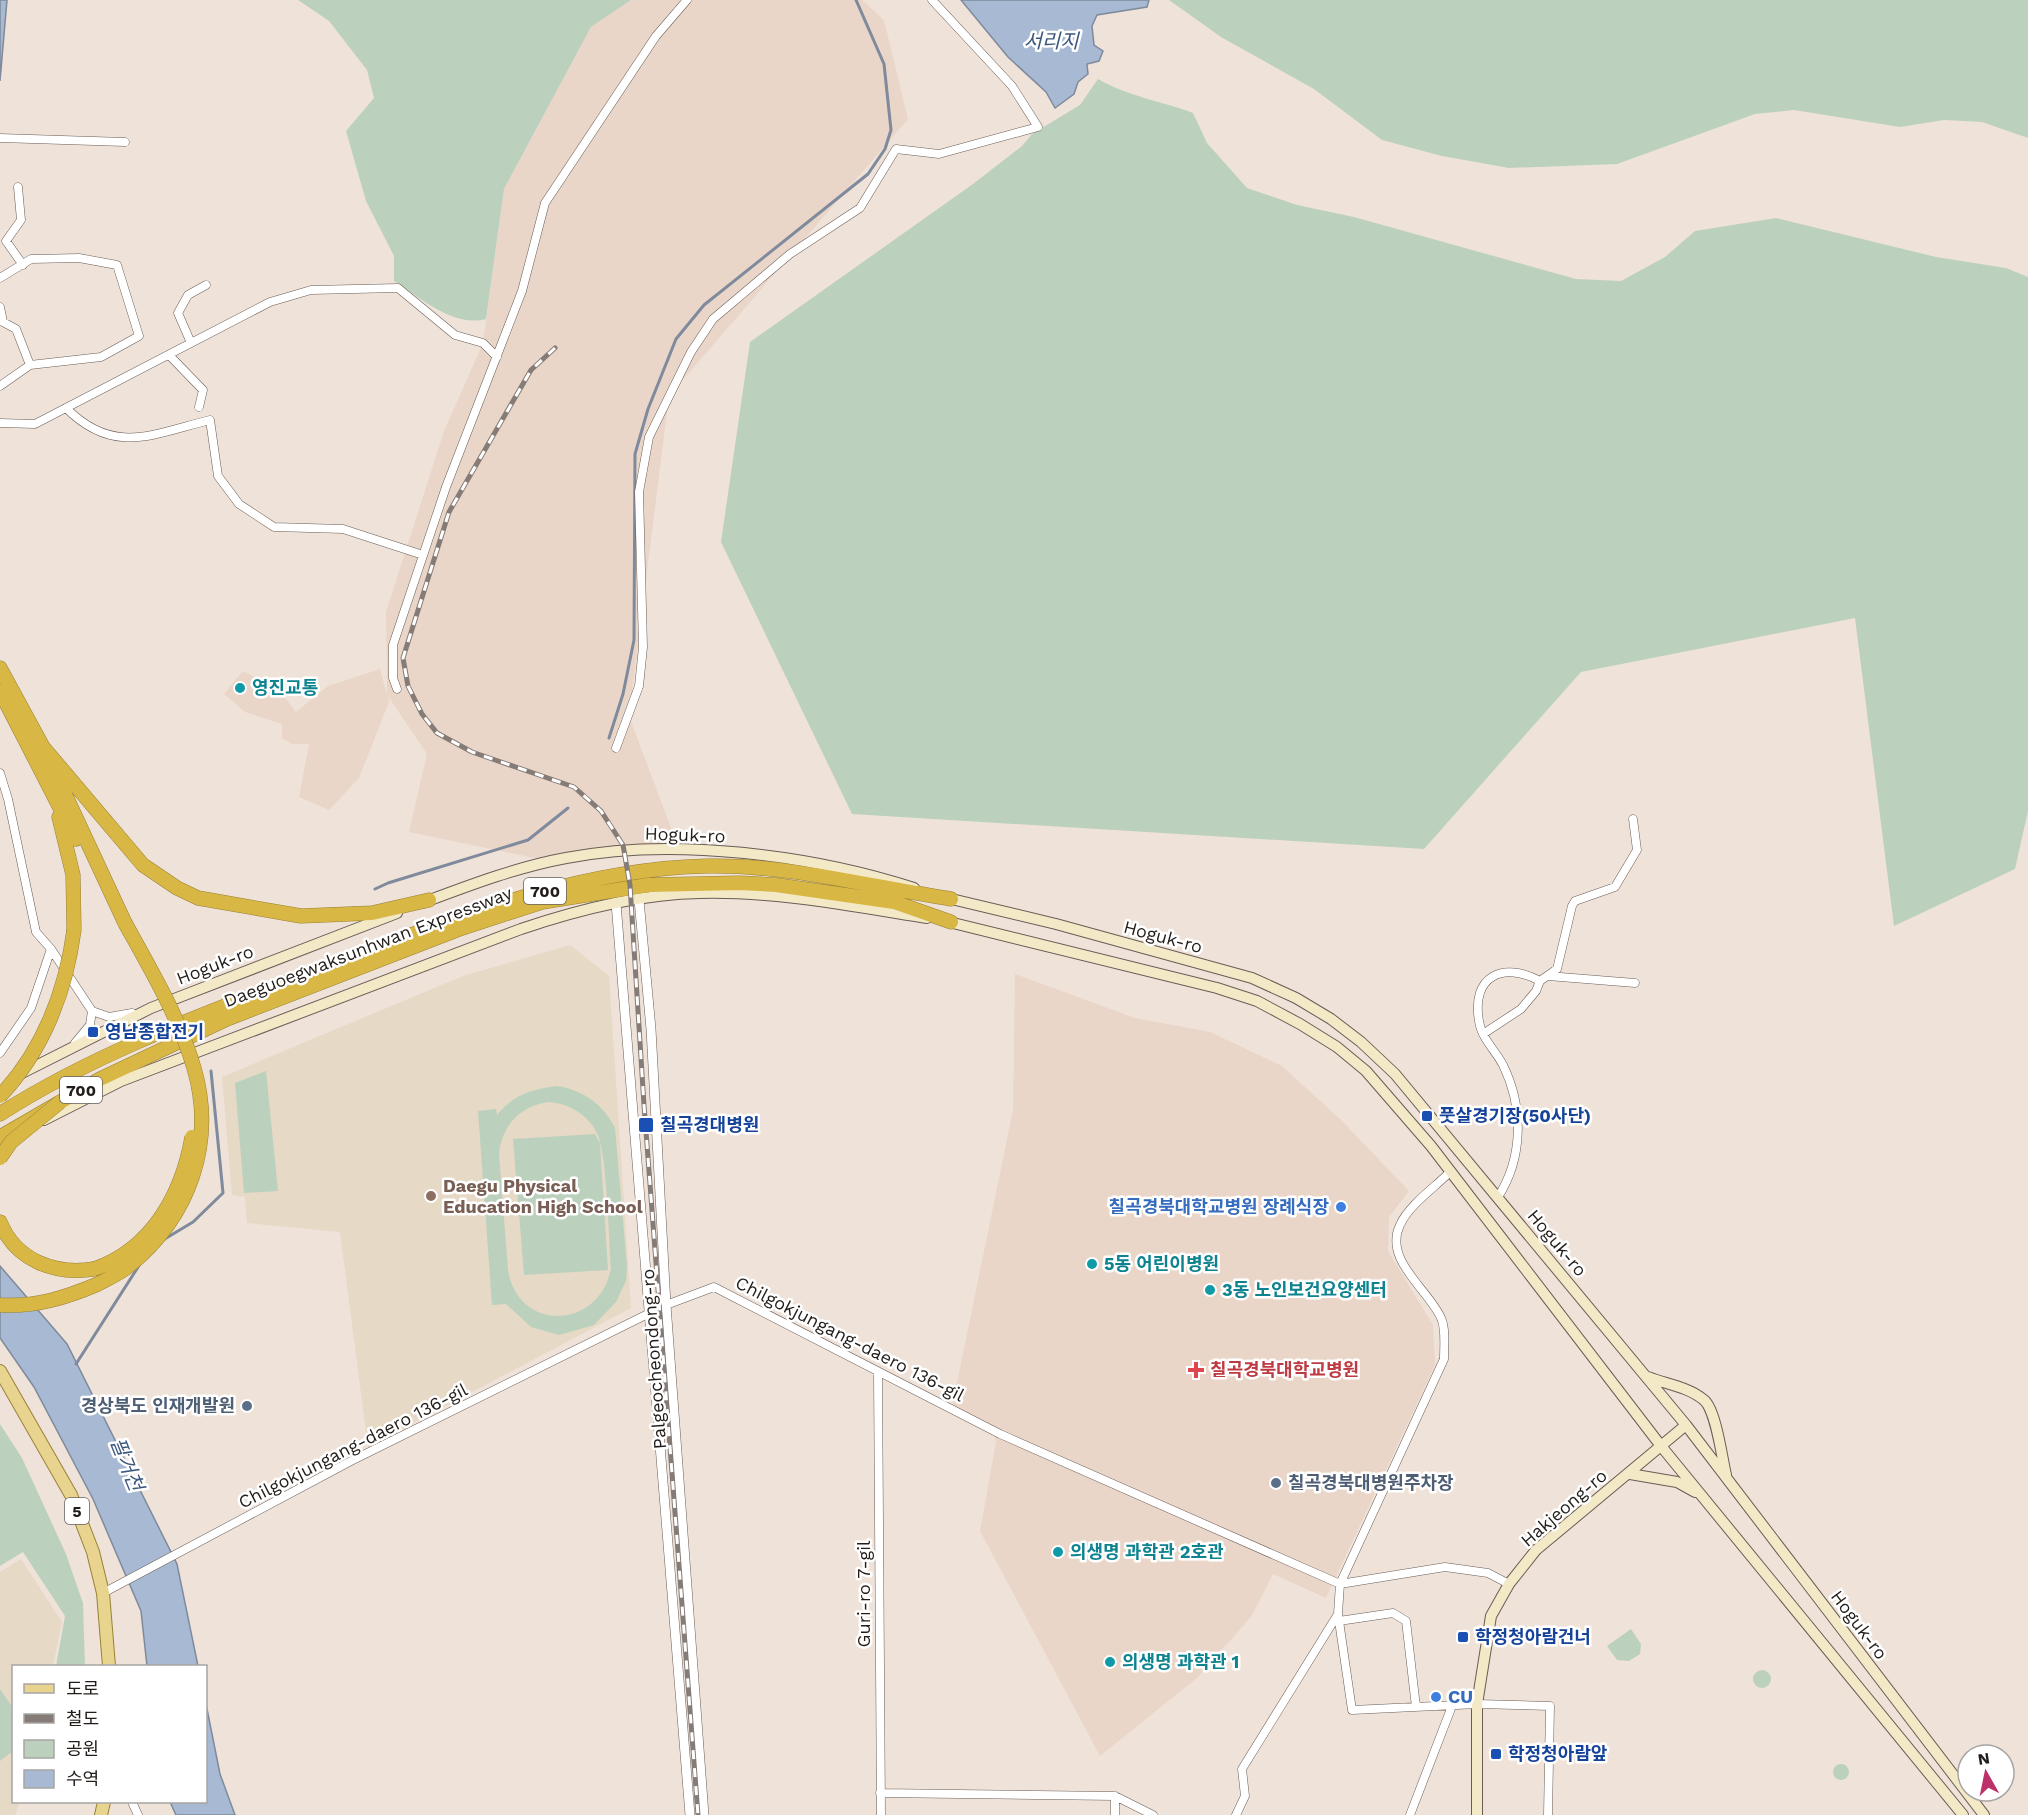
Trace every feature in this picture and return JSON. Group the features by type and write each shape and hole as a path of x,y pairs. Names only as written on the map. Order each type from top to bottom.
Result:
{"highway":[{"path":"0,668 43,747 180,1045 190,1079 192,1137 178,1188 161,1218 134,1247 118,1259 94,1269 70,1271 41,1264 16,1247 0,1222"},
{"path":"0,692 170,1008 195,1070 199,1095 200,1128 199,1155 181,1208 163,1233 128,1267 66,1298 31,1305 0,1305"},
{"path":"0,1096 17,1077 45,1031 63,986 74,930 75,894 66,843 29,746"},
{"path":"43,747 143,865 177,888 198,898 302,916 372,913 429,900"},
{"name":"Daeguoegwaksunhwan Expressway","path":"0,1114 71,1072 160,1032 468,913 522,897 608,878 707,866 767,869 951,899"},
{"name":"Daeguoegwaksunhwan Expressway","path":"0,1137 60,1102 165,1047 226,1019 440,936 511,911 576,895 680,883 776,885 894,902 951,922"},
{"path":"0,1158 11,1142 60,1102"}],"main road":[{"name":"Hoguk-ro","path":"0,1087 71,1047 151,1008 429,900 532,865 587,855 657,849 777,858 872,874 951,899 1056,924 1252,978 1296,998 1361,1042 1395,1074 1686,1425 1984,1815"},
{"name":"Hoguk-ro","path":"0,1152 39,1122 121,1081 521,929 616,903 698,892 788,896 951,922 1217,988 1257,1001 1337,1047 1366,1071 1450,1172 1661,1446 1964,1815"},
{"name":"5","path":"0,1371 71,1495 93,1552 103,1593 110,1665"},
{"path":"1645,1376 1689,1390 1706,1401 1715,1424 1728,1480"},
{"name":"Hakjeong-ro","path":"1477,1815 1477,1704 1491,1616 1509,1584 1536,1550 1686,1425"},
{"path":"1630,1474 1677,1482 1691,1488 1708,1503"}],"street":[{"path":"397,689 393,678 393,645 446,487 522,291 545,203 656,36 687,0"},
{"path":"616,748 639,686 643,647 639,492 650,437 691,352 713,319 790,254 860,208 896,149 939,154 1038,127 1012,86 932,0"},
{"path":"0,138 125,142"},
{"path":"18,187 21,220 6,241 23,265"},
{"path":"0,278 32,259 79,258 117,265 138,336 101,357 30,365 0,386"},
{"path":"191,344 178,313 188,295 206,285"},
{"path":"0,423 35,424 270,303 311,290 398,288 454,335 483,343 497,357"},
{"path":"0,307 3,321 16,329 30,365"},
{"path":"169,355 203,390 199,407"},
{"path":"66,408 83,425 107,436 127,438 137,438 210,420 218,476 239,504 274,527 343,529 423,555"},
{"path":"0,773 8,799 36,932 51,949 92,1011 109,1017 123,1016 151,1008"},
{"path":"1483,1034 1521,1009 1536,992 1540,981 1557,969 1575,901 1615,888 1632,863 1636,850 1633,819"},
{"name":"Palgeocheondong-ro","path":"639,900 651,1029 666,1305 704,1815"},
{"name":"Palgeocheondong-ro","path":"616,903 690,1815"},
{"path":"0,1053 31,1008 51,949"},
{"path":"1498,1197 1509,1179 1516,1156 1518,1136 1510,1085 1503,1066 1483,1034 1479,1022 1478,996 1484,983 1497,974 1513,971 1526,973 1540,981"},
{"path":"1548,976 1635,983"},
{"path":"71,1047 90,1025 92,1011"},
{"path":"1450,1172 1405,1215 1398,1228 1397,1245 1405,1267 1442,1319 1444,1359 1340,1584 1338,1618 1352,1710 1477,1704 1550,1706 1548,1815"},
{"name":"Chilgokjungang-daero 136-gil","path":"103,1593 351,1461 648,1316 666,1305 714,1287 1000,1434 1340,1584"},
{"name":"Guri-ro 7-gil","path":"878,1373 881,1815"},
{"path":"1340,1584 1445,1568 1488,1572 1509,1584"},
{"path":"1338,1618 1392,1613 1406,1621 1416,1707"},
{"path":"1236,1815 1245,1796 1242,1769 1338,1618"},
{"path":"1410,1815 1452,1706"},
{"path":"880,1793 1115,1796 1153,1815"},
{"path":"1115,1796 1115,1815"}],"shaded area":[{"path":"631,0 862,0 884,20 908,119 669,396 629,716 679,849 534,858 409,832 427,754 388,696 389,702 359,778 329,810 299,797 309,744 292,744 282,738 282,724 245,712 224,694 243,671 279,690 296,712 328,686 380,669 387,695 386,612 444,431 483,343 504,189 591,27"},
{"name":"Daegu Physical Education High School","path":"570,945 609,976 631,1308 368,1447 340,1232 247,1223 245,1197 232,1195 222,1077 463,976"},
{"name":"칠곡경북대학교병원","path":"1015,974 1135,1018 1210,1032 1282,1066 1342,1121 1409,1191 1389,1217 1388,1251 1433,1325 1435,1365 1326,1598 1273,1574 1251,1617 1197,1678 1100,1756 980,1531 996,1442 994,1435 952,1407 1013,1110"},
{"path":"21,1559 62,1622 53,1665 12,1665 12,1803 20,1803 15,1815 0,1815 0,1572"}],"green space":[{"path":"298,0 631,0 591,27 504,189 486,319 474,321 449,315 394,281 394,256 366,201 346,131 374,98 367,70 329,21"},
{"path":"1169,0 2028,0 2028,138 1982,122 1944,120 1900,127 1794,110 1755,114 1617,164 1509,168 1442,156 1382,140 1314,89 1221,37"},
{"path":"1098,79 1132,94 1193,113 1207,143 1247,188 1297,205 1354,217 1576,279 1621,281 1665,257 1695,231 1776,218 1936,257 2006,268 2028,277 2028,811 2015,869 1894,926 1855,618 1581,672 1424,849 852,814 721,542 750,342 973,184 1022,146 1032,134 1080,105"},
{"path":"266,1071 278,1191 244,1193 235,1083"},
{"path":"548,1087 566,1088 584,1095 605,1112 615,1128 627,1266 626,1281 616,1302 594,1325 559,1335 531,1327 506,1304 492,1305 478,1111 496,1109 497,1115 516,1098","holes":["556,1103 577,1111 597,1133 605,1177 611,1268 604,1288 592,1303 576,1312 559,1316 542,1313 527,1305 515,1291 508,1270 499,1155 504,1135 514,1119 538,1104"]},
{"path":"595,1134 600,1143 608,1270 524,1275 513,1139"},
{"path":"0,1424 22,1458 66,1554 83,1603 85,1665 56,1665 65,1616 23,1552 0,1566"},
{"path":"1631,1629 1641,1644 1640,1654 1629,1661 1617,1660 1607,1646"},
{"path":"1758,1670 1766,1670 1771,1675 1769,1686 1758,1688 1753,1683 1753,1675"},
{"path":"0,1689 12,1707 12,1752 0,1761"},
{"path":"1841,1764 1847,1766 1849,1772 1847,1778 1841,1780 1835,1778 1833,1772 1835,1766"}],"water":[{"path":"0,0 7,0 0,81"},
{"name":"서리지","path":"961,0 1149,0 1147,7 1097,15 1092,26 1094,45 1103,51 1099,61 1087,64 1088,74 1078,82 1074,94 1055,108 1046,92 1008,57"},
{"name":"팔거천","path":"0,1266 67,1344 177,1564 198,1665 147,1665 141,1611 93,1499 34,1387 0,1338"},
{"path":"207,1709 220,1774 235,1815 176,1815 170,1803 207,1803"}],"waterway":[{"path":"609,738 623,694 634,640 635,454 648,409 676,339 704,305 868,174 885,149 891,130 884,64 856,0"},
{"path":"375,889 528,840 568,808"},
{"path":"163,1240 193,1222 223,1193 211,1071"},
{"path":"76,1364 140,1264"}],"railway":[{"path":"555,348 531,370 449,512 403,658 408,686 422,714 437,733 472,752 574,787 601,811 623,845 630,885 644,1105 698,1815"}],"place":[{"name":"영진교통","path":"240,688"},
{"name":"영남종합전기","path":"93,1032"},
{"name":"풋살경기장(50사단)","path":"1427,1116"},
{"name":"칠곡경대병원","path":"646,1125"},
{"name":"Daegu Physical Education High School","path":"431,1196"},
{"name":"칠곡경북대학교병원 장례식장","path":"1341,1207"},
{"name":"5동 어린이병원","path":"1092,1264"},
{"name":"3동 노인보건요양센터","path":"1210,1290"},
{"name":"칠곡경북대학교병원","path":"1196,1370"},
{"name":"경상북도 인재개발원","path":"247,1406"},
{"name":"칠곡경북대병원주차장","path":"1276,1483"},
{"name":"의생명 과학관 2호관","path":"1058,1552"},
{"name":"학정청아람건너","path":"1463,1637"},
{"name":"의생명 과학관 1","path":"1110,1662"},
{"name":"CU","path":"1436,1697"},
{"name":"학정청아람앞","path":"1496,1754"}]}
